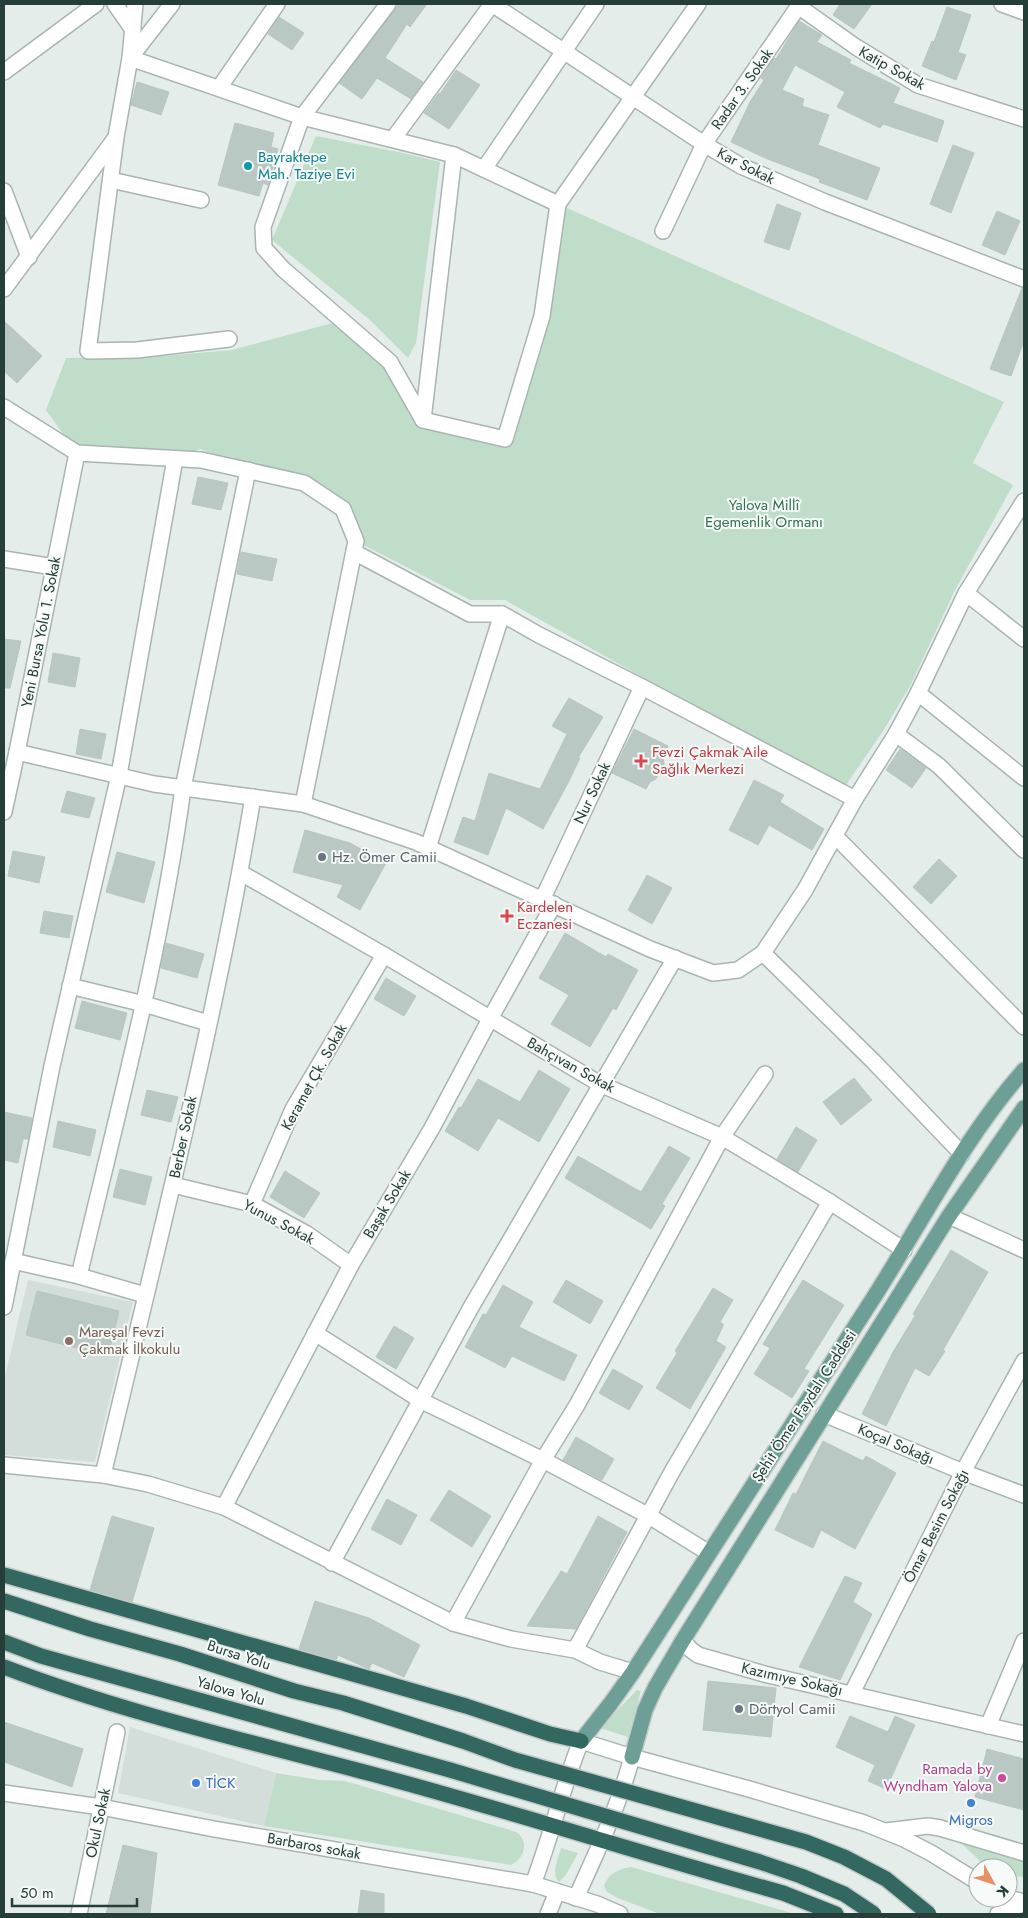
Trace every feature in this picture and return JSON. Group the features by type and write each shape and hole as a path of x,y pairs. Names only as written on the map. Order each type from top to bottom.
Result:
{"highway":[{"path":"4,1575 466,1706 550,1734 581,1741"},
{"name":"Bursa Yolu","path":"4,1601 90,1629 180,1654 294,1692 343,1703 463,1741 515,1760 822,1848 844,1857 886,1880 929,1914"},
{"name":"Yalova Yolu","path":"4,1642 50,1658 450,1770 768,1864 844,1894 874,1914"},
{"path":"4,1667 49,1684 156,1717 386,1778 783,1892 836,1914"}],"main road":[{"name":"Şehit Ömer Faydalı Caddesi","path":"581,1741 611,1703 632,1672 904,1250 962,1154 990,1113 1024,1070"},
{"name":"Şehit Ömer Faydalı Caddesi","path":"632,1757 645,1710 655,1688 683,1640 949,1216 1024,1108"}],"street":[{"path":"4,72 96,4"},
{"path":"115,4 132,30"},
{"path":"135,4 130,58 116,137 88,351 137,350 229,339"},
{"path":"130,58 172,4"},
{"path":"218,88 277,4"},
{"path":"388,4 302,117 263,227 264,248 283,269 390,362 423,420 505,439 542,316 558,204 698,4"},
{"path":"393,139 492,4"},
{"name":"Kar Sokak","path":"492,4 704,144 741,166 816,198 1024,279"},
{"path":"484,169 596,4"},
{"path":"1002,4 1024,12"},
{"name":"Katip Sokak","path":"799,5 856,47 918,85 1024,119"},
{"name":"Radar 3. Sokak","path":"663,231 704,144 799,5"},
{"path":"130,58 302,117 454,155 558,204"},
{"path":"4,289 116,137"},
{"path":"423,420 454,155"},
{"path":"111,180 201,200"},
{"path":"4,191 28,257"},
{"path":"4,407 77,453 201,460 304,483 343,509 356,541 303,804"},
{"name":"Yeni Bursa Yolu 1. Sokak","path":"4,812 77,453"},
{"path":"4,1306 52,1066 119,775 175,458"},
{"path":"79,1276 144,1004 177,835 183,788 248,470"},
{"path":"17,752 154,784 303,804 428,848 675,958 713,973 738,970 763,953 805,890 855,799 896,734 966,593 1022,511"},
{"path":"354,552 470,614 502,614 855,799"},
{"path":"4,559 54,567"},
{"path":"966,593 1024,639"},
{"path":"428,848 502,614"},
{"name":"Nur Sokak","path":"548,901 642,687"},
{"path":"918,693 1024,778"},
{"path":"896,734 939,766 1024,850"},
{"name":"Berber Sokak","path":"103,1475 173,1185 241,873 253,797"},
{"path":"834,836 1024,1027"},
{"name":"Bahçıvan Sokak","path":"241,873 384,955 600,1084 722,1137 830,1202 904,1250"},
{"name":"Başak Sokak","path":"224,1507 351,1265 432,1128 490,1018 548,901"},
{"path":"763,953 962,1154"},
{"name":"Keramet Çk. Sokak","path":"252,1204 293,1109 384,955"},
{"path":"332,1563 470,1309 675,958"},
{"path":"70,986 144,1004 208,1023"},
{"path":"452,1624 543,1460 577,1405 722,1137 764,1074"},
{"name":"Yunus Sokak","path":"173,1185 252,1204 307,1234 351,1265"},
{"path":"574,1650 673,1470 830,1202"},
{"path":"949,1216 1024,1250"},
{"path":"12,1261 79,1276 145,1295"},
{"path":"315,1332 420,1400 543,1460 649,1516 709,1553"},
{"name":"Ömar Besim Sokağı","path":"852,1693 963,1472 1019,1385 1024,1360"},
{"name":"Koçal Sokağı","path":"824,1414 963,1472 1024,1495"},
{"path":"4,1465 103,1475 148,1484 224,1507 452,1624 511,1639 574,1650 600,1662 632,1672"},
{"name":"Kazımıye Sokağı","path":"683,1640 698,1655 768,1675 1024,1734"},
{"path":"988,1726 1024,1641"},
{"name":"Okul Sokak","path":"79,1914 117,1732"},
{"path":"533,1884 548,1843 562,1792 581,1741 827,1811 886,1832 931,1852 968,1876"},
{"path":"576,1898 621,1794 632,1757"},
{"name":"Barbaros sokak","path":"4,1793 101,1808 533,1884 597,1904 620,1914"},
{"path":"886,1832 928,1826 1024,1853"},
{"path":"548,1914 558,1892"},
{"path":"998,1914 1024,1903"}],"shaded area":[{"name":"Mareşal Fevzi Çakmak İlkokulu","path":"28,1280 133,1302 95,1462 4,1455 4,1380"},
{"name":"TİCK","path":"130,1727 276,1773 264,1826 118,1793"}],"green space":[{"path":"316,136 440,162 416,343 408,358 370,320 272,240"},
{"name":"Yalova Millî Egemenlik Ormanı","path":"558,204 1004,402 973,463 1013,485 955,590 910,686 883,731 846,785 653,683 505,600 470,600 356,541 343,509 304,483 248,470 200,449 175,459 77,453 46,410 66,358 152,357 232,350 344,320 390,362 423,420 505,439 542,316"},
{"path":"637,1690 641,1691 628,1737 600,1728"},
{"path":"276,1773 320,1780 345,1781 508,1829 520,1836 523,1840 524,1850 519,1859 511,1865 264,1826"},
{"path":"958,1840 1017,1858 977,1858"},
{"path":"561,1848 578,1853 566,1875 559,1882 555,1870"},
{"path":"1018,1858 1024,1860 1024,1877 1018,1877"},
{"path":"631,1867 793,1914 660,1914 607,1892 604,1886 611,1875 618,1870"}],"building":[{"path":"399,4 427,4 410,27 407,24 385,58 423,82 411,99 377,78 362,99 339,83"},
{"path":"840,4 872,4 854,29 833,15"},
{"path":"947,7 971,15 958,52 966,55 956,80 922,66 932,41 934,42"},
{"path":"279,17 304,33 292,50 268,34"},
{"path":"799,21 822,35 817,42 851,60 849,63 900,88 893,103 944,121 937,142 883,124 880,128 837,107 845,92 795,65 782,90 804,99 802,106 829,115 818,145 880,168 867,200 819,182 820,179 765,158 731,142 750,102 764,80 761,78 774,58 776,59"},
{"path":"456,70 480,85 449,129 424,113"},
{"path":"137,82 169,92 161,115 131,105"},
{"name":"Bayraktepe Mah. Taziye Evi","path":"235,123 274,133 271,147 278,149 268,185 263,183 259,196 218,185"},
{"path":"953,145 974,153 951,213 930,204"},
{"path":"777,204 801,213 789,250 764,242"},
{"path":"997,211 1020,221 1005,255 982,245"},
{"path":"1022,288 1024,288 1024,341 1011,376 990,369"},
{"path":"4,321 42,356 17,383 4,371"},
{"path":"198,477 228,483 221,510 192,504"},
{"path":"241,552 277,559 272,581 237,574"},
{"path":"4,639 21,641 10,688 4,688"},
{"path":"53,653 80,658 75,687 48,682"},
{"path":"569,698 603,717 578,758 580,758 568,783 543,829 506,808 488,855 454,842 463,817 475,821 489,773 540,789 567,734 552,726"},
{"path":"80,729 106,734 101,759 76,754"},
{"name":"Fevzi Çakmak Aile Sağlık Merkezi","path":"634,729 668,746 663,758 664,764 656,779 650,782 646,789 612,773"},
{"path":"900,749 926,768 912,788 886,770"},
{"path":"754,780 784,795 780,802 824,829 812,850 769,825 758,845 729,830"},
{"path":"67,791 95,798 89,818 61,812"},
{"path":"305,830 350,843 386,863 360,910 337,897 343,885 293,872"},
{"path":"13,851 45,857 39,883 8,876"},
{"path":"117,852 155,862 144,903 106,892"},
{"path":"939,859 957,876 931,904 913,887"},
{"path":"647,875 672,888 652,924 628,910"},
{"path":"44,911 73,916 69,938 40,933"},
{"path":"565,933 606,957 608,954 638,970 616,1010 613,1008 590,1047 551,1024 569,995 539,978"},
{"path":"166,943 204,954 197,978 161,968"},
{"path":"386,978 416,996 404,1016 374,999"},
{"path":"82,1001 127,1013 120,1040 75,1028"},
{"path":"539,1070 570,1089 539,1142 498,1118 478,1151 445,1131 478,1079 520,1102"},
{"path":"854,1078 872,1100 841,1125 823,1102"},
{"path":"147,1090 178,1097 171,1122 141,1115"},
{"path":"4,1112 32,1118 28,1139 23,1139 18,1163 4,1160"},
{"path":"58,1121 96,1130 90,1156 53,1147"},
{"path":"796,1127 817,1140 798,1172 777,1159"},
{"path":"669,1146 690,1158 662,1204 665,1206 651,1229 565,1178 578,1156 641,1192"},
{"path":"120,1169 152,1177 145,1205 113,1197"},
{"path":"285,1171 320,1193 304,1218 270,1197"},
{"path":"951,1250 988,1272 943,1350 945,1351 929,1376 915,1368 886,1426 862,1414 893,1352 915,1316 913,1314"},
{"path":"566,1280 603,1301 590,1324 553,1302"},
{"path":"803,1280 844,1305 804,1369 809,1371 792,1398 754,1374 770,1348 763,1344"},
{"path":"503,1285 533,1302 519,1327 577,1355 564,1381 512,1356 505,1368 465,1347 483,1314 486,1315"},
{"path":"713,1288 733,1300 720,1322 723,1326 716,1341 726,1347 690,1409 656,1388 677,1353 675,1351"},
{"path":"37,1291 119,1311 108,1356 26,1335"},
{"path":"394,1326 414,1338 396,1369 376,1357"},
{"path":"613,1369 643,1386 629,1410 599,1393"},
{"path":"576,1437 614,1459 602,1480 563,1460"},
{"path":"823,1441 863,1461 866,1456 896,1473 855,1549 821,1530 813,1548 775,1530 793,1493 796,1494"},
{"path":"449,1490 491,1516 472,1547 430,1520"},
{"path":"387,1499 417,1515 401,1545 371,1529"},
{"path":"112,1516 154,1528 132,1602 90,1590"},
{"path":"598,1516 627,1532 576,1629 527,1626 561,1571 567,1574"},
{"path":"845,1576 862,1583 853,1602 872,1614 840,1680 799,1667"},
{"path":"315,1601 369,1618 420,1645 404,1677 372,1663 369,1669 338,1655 336,1660 299,1649"},
{"name":"Dörtyol Camii","path":"708,1681 776,1688 771,1737 703,1730"},
{"path":"850,1716 888,1732 895,1716 915,1725 886,1789 868,1781 875,1765 836,1747"},
{"path":"4,1722 83,1749 72,1787 4,1762"},
{"name":"Ramada by Wyndham Yalova","path":"987,1749 1024,1759 1024,1810 975,1797"},
{"path":"123,1845 157,1853 150,1914 106,1914"},
{"path":"361,1890 384,1894 384,1914 358,1914"}],"place":[{"name":"Bayraktepe Mah. Taziye Evi","path":"248,166"},
{"name":"Fevzi Çakmak Aile Sağlık Merkezi","path":"641,761"},
{"name":"Hz. Ömer Camii","path":"322,857"},
{"name":"Kardelen Eczanesi","path":"507,916"},
{"name":"Mareşal Fevzi Çakmak İlkokulu","path":"69,1341"},
{"name":"Dörtyol Camii","path":"739,1709"},
{"name":"Ramada by Wyndham Yalova","path":"1002,1778"},
{"name":"TİCK","path":"196,1783"},
{"name":"Migros","path":"971,1803"}]}
